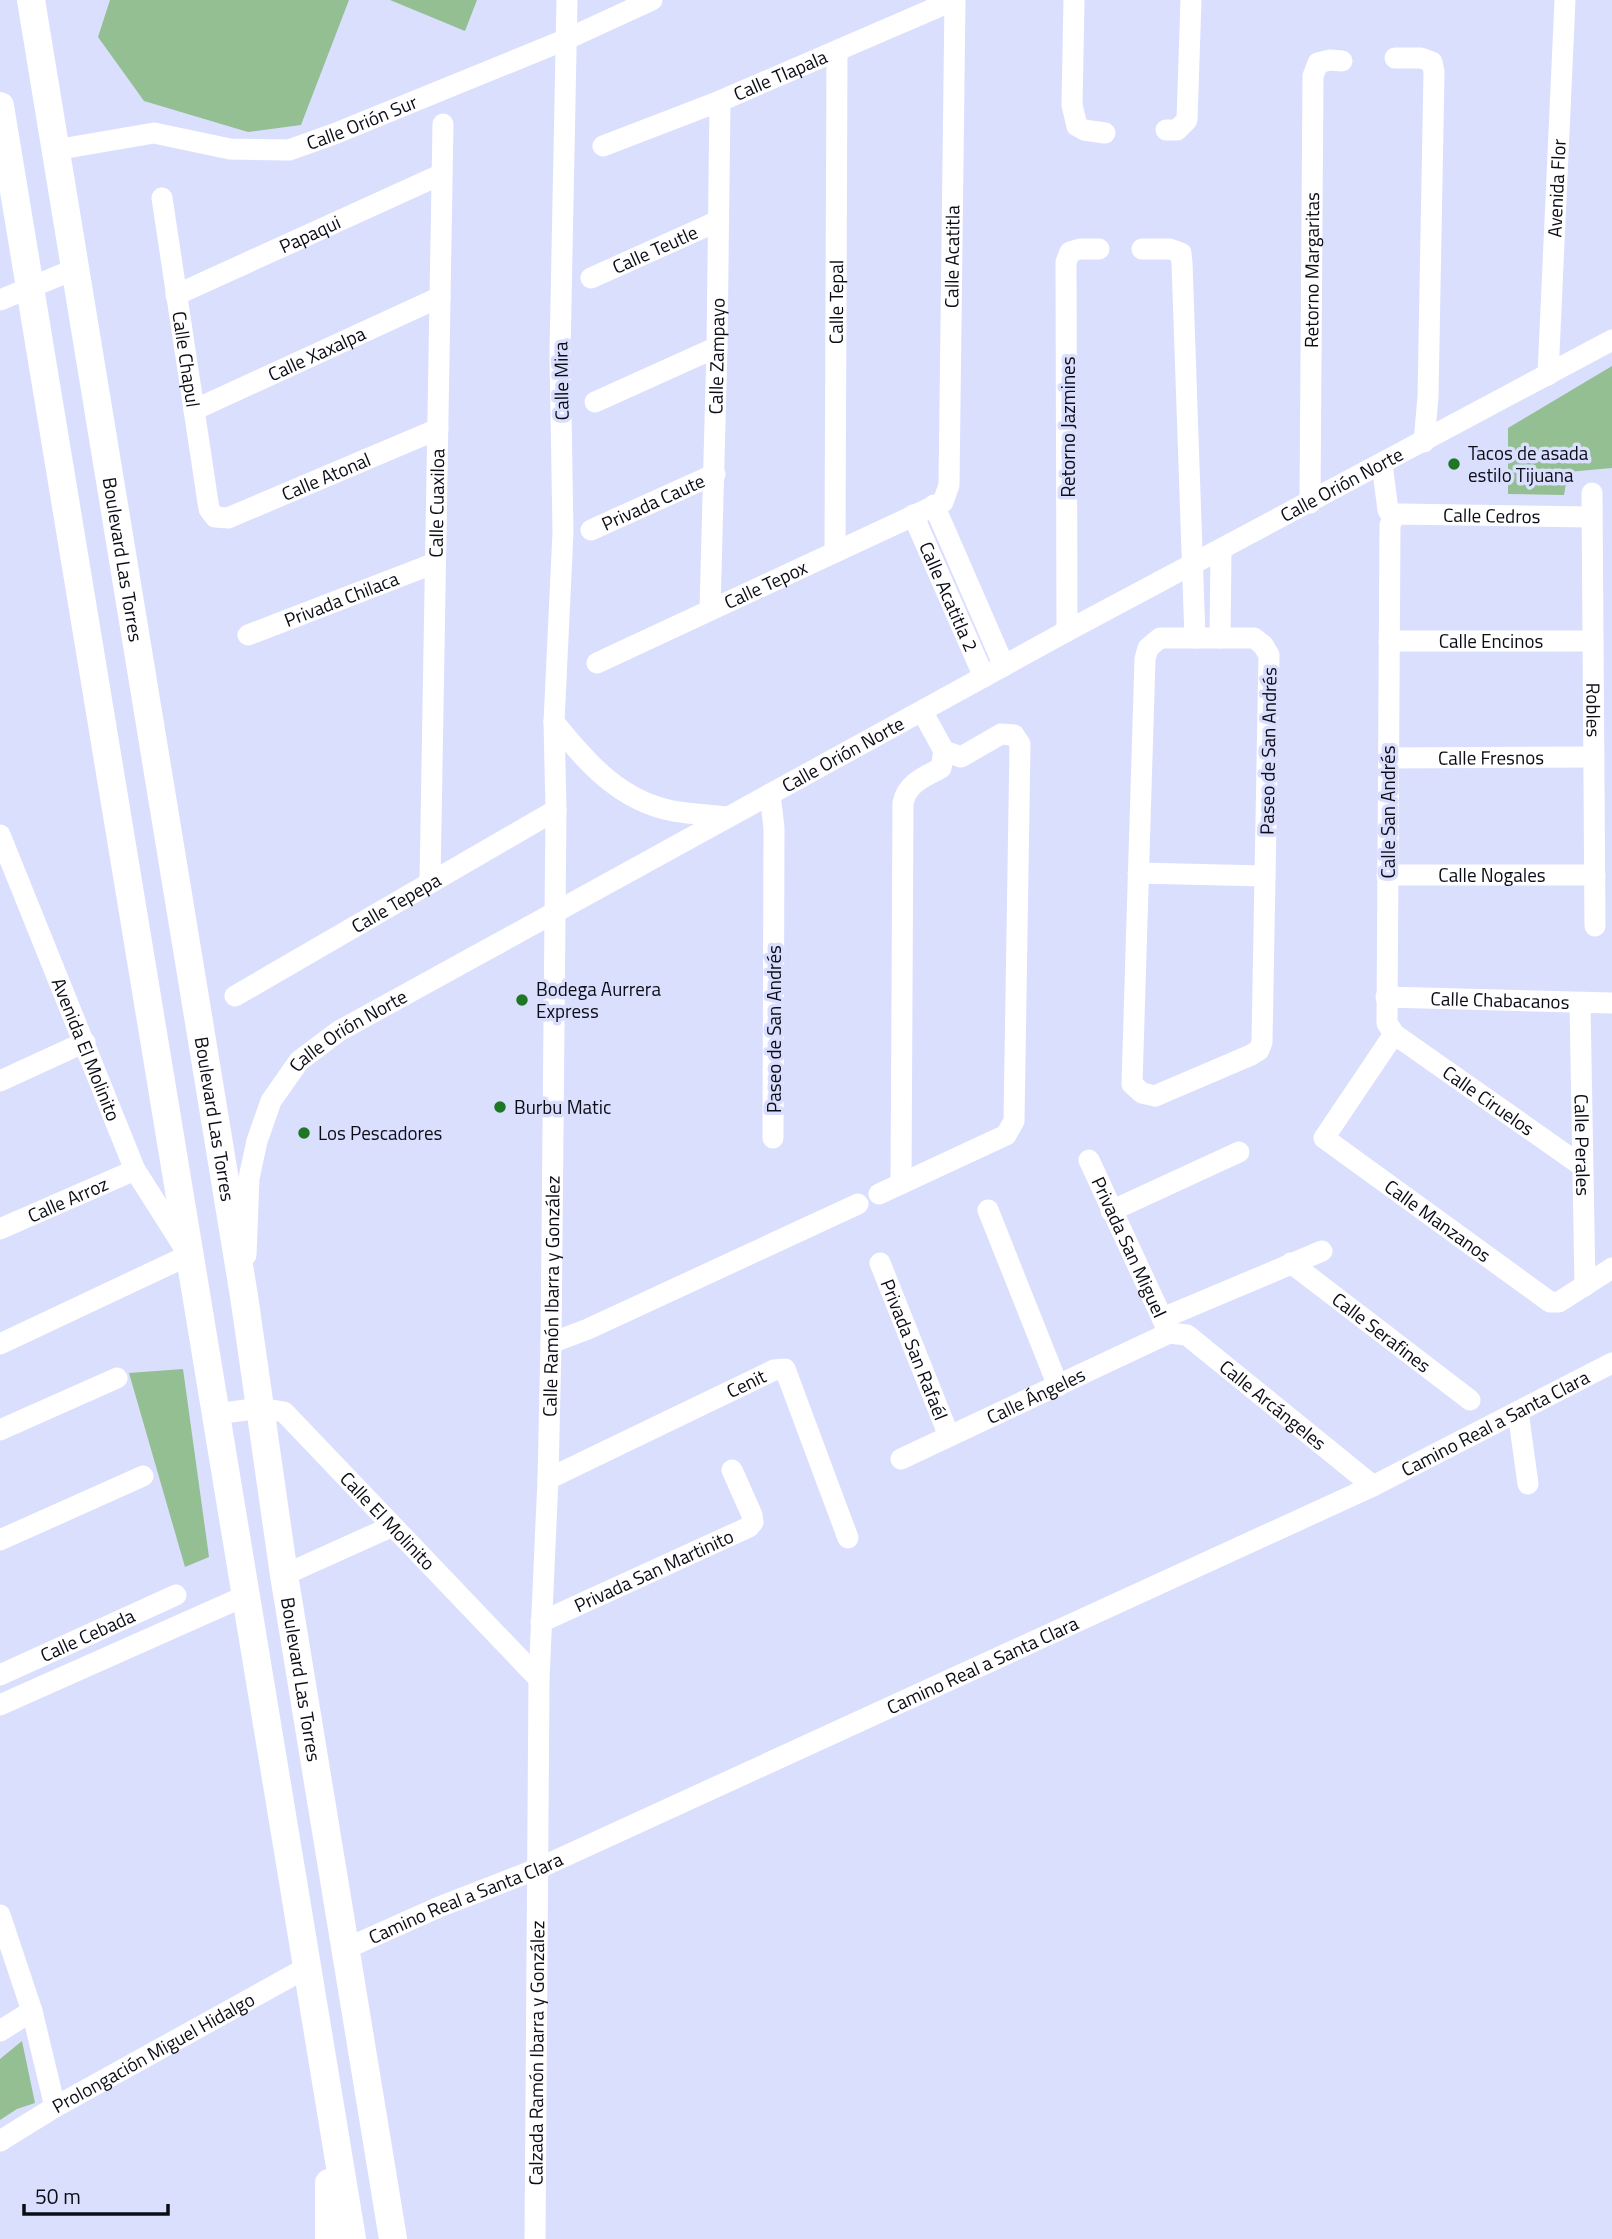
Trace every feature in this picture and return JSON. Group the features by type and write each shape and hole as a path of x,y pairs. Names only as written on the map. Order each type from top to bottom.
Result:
{"main road":[{"name":"Boulevard Las Torres","path":"31,0 244,1296 285,1575 393,2239"},
{"path":"0,106 352,2239"},
{"path":"329,2239 330,2099"},
{"path":"386,2193 413,2239"}],"street":[{"name":"Calle Mira","path":"554,722 563,532 560,353 567,0"},
{"name":"Calle Orión Sur","path":"55,150 154,133 230,149 289,150 567,39 652,0"},
{"name":"Calle Tlapala","path":"603,146 720,101 955,0"},
{"name":"Calle Acatitla","path":"934,505 943,502 949,485 955,0"},
{"path":"1074,0 1072,105 1077,126 1084,130 1105,133"},
{"path":"1166,130 1177,130 1187,120 1191,0"},
{"name":"Avenida Flor","path":"1548,376 1565,0"},
{"name":"Calle Tepal","path":"835,552 837,51"},
{"path":"1395,58 1421,58 1432,62 1434,72 1428,397 1424,442"},
{"name":"Retorno Margaritas","path":"1310,503 1308,448 1313,76 1318,63 1342,61"},
{"name":"Calle Zampayo","path":"710,610 715,474 720,101"},
{"name":"Calle Cuaxiloa","path":"430,883 443,124"},
{"name":"Papaqui","path":"176,295 442,174"},
{"name":"Calle Chapul","path":"162,198 209,509 215,517"},
{"name":"Calle Teutle","path":"591,278 718,221"},
{"name":"Retorno Jazmines","path":"1067,631 1066,262 1070,252 1099,249"},
{"path":"1142,249 1170,249 1181,253 1195,638"},
{"path":"0,300 75,269"},
{"name":"Calle Xaxalpa","path":"194,410 440,297"},
{"name":"Calle Orión Norte","path":"244,1296 249,1178 257,1141 271,1101 299,1061 339,1031 1067,631 1612,340"},
{"path":"595,402 717,347"},
{"name":"Calle Atonal","path":"215,517 228,518 438,429"},
{"name":"Calle San Andrés","path":"1387,461 1396,516 1390,525 1386,997 1387,1023 1394,1034"},
{"name":"Privada Caute","path":"591,530 715,474"},
{"name":"Robles","path":"1592,493 1595,926"},
{"name":"Calle Tepox","path":"597,663 934,505"},
{"name":"Calle Acatitla 2","path":"934,505 1004,666"},
{"name":"Calle Acatitla 2","path":"913,516 985,677"},
{"name":"Calle Cedros","path":"1396,516 1592,517"},
{"path":"1220,638 1221,550"},
{"name":"Privada Chilaca","path":"248,635 435,563"},
{"name":"Paseo de San Andrés","path":"1160,638 1220,638 1254,638 1263,645 1269,655 1262,1042 1259,1050 1251,1055 1155,1096 1142,1093 1132,1084 1144,659 1148,648 1160,638"},
{"name":"Calle Encinos","path":"1389,641 1593,641"},
{"path":"922,711 948,758"},
{"path":"554,722 588,764 625,793 671,811 727,817"},
{"name":"Calle Ramón Ibarra y González","path":"537,1869 539,1679 551,1343 556,810 554,722"},
{"path":"879,1194 901,1184 1006,1135 1014,1121 1020,744 1014,735 1000,734 948,758 905,792 901,1184"},
{"name":"Calle Fresnos","path":"1388,758 1594,757"},
{"name":"Paseo de San Andrés","path":"770,794 774,828 774,1138"},
{"name":"Calle Tepepa","path":"235,996 556,810"},
{"name":"Avenida El Molinito","path":"0,835 135,1170 189,1255"},
{"path":"1138,873 1265,876"},
{"name":"Calle Nogales","path":"1387,875 1595,875"},
{"name":"Calle Chabacanos","path":"1386,997 1612,1003"},
{"name":"Calle Perales","path":"1580,1003 1585,1286"},
{"name":"Calle Manzanos","path":"1394,1034 1324,1138 1550,1302 1559,1302 1585,1286"},
{"name":"Calle Ciruelos","path":"1394,1034 1582,1166"},
{"path":"0,1081 85,1042"},
{"path":"1111,1211 1239,1152"},
{"name":"Privada San Miguel","path":"1089,1160 1166,1326"},
{"name":"Calle Arroz","path":"0,1229 135,1170"},
{"path":"551,1343 588,1329 858,1204"},
{"path":"988,1210 1058,1386"},
{"name":"Calle Ángeles","path":"901,1459 1058,1386 1166,1326 1291,1263 1322,1251"},
{"path":"0,1344 189,1255"},
{"name":"Privada San Rafaél","path":"880,1263 949,1436"},
{"name":"Calle Serafines","path":"1291,1263 1470,1400"},
{"path":"1585,1286 1612,1268"},
{"name":"Calle Arcángeles","path":"1166,1326 1187,1335 1373,1486"},
{"name":"Camino Real a Santa Clara","path":"345,1950 439,1907 537,1869 1373,1486 1612,1363"},
{"name":"Cenit","path":"548,1479 774,1370 785,1369 848,1538"},
{"path":"0,1430 117,1378"},
{"name":"Calle El Molinito","path":"216,1414 260,1408 284,1412 539,1679"},
{"path":"1518,1412 1528,1485"},
{"name":"Privada San Martinito","path":"541,1622 749,1527 753,1522 752,1515 732,1470"},
{"path":"0,1539 143,1476"},
{"path":"285,1575 393,1526"},
{"name":"Calle Cebada","path":"0,1675 176,1595"},
{"path":"0,1705 245,1596"},
{"name":"Calzada Ramón Ibarra y González","path":"535,2239 537,1869"},
{"path":"1,1924 32,2011 55,2107"},
{"name":"Prolongación Miguel Hidalgo","path":"0,2141 55,2107 306,1969"},
{"path":"0,2031 32,2011"}],"green space":[{"path":"110,0 349,0 301,125 248,132 144,101 98,37"},
{"path":"390,0 477,0 465,31"},
{"path":"1612,366 1612,468 1568,472 1564,495 1508,494 1508,428"},
{"path":"183,1369 209,1557 185,1567 129,1373"},
{"path":"22,2041 35,2103 17,2109 0,2120 0,2059"}],"place":[{"name":"Tacos de asada estilo Tijuana","path":"1454,464"},
{"name":"Bodega Aurrera Express","path":"522,1000"},
{"name":"Burbu Matic","path":"500,1107"},
{"name":"Los Pescadores","path":"304,1133"}]}
